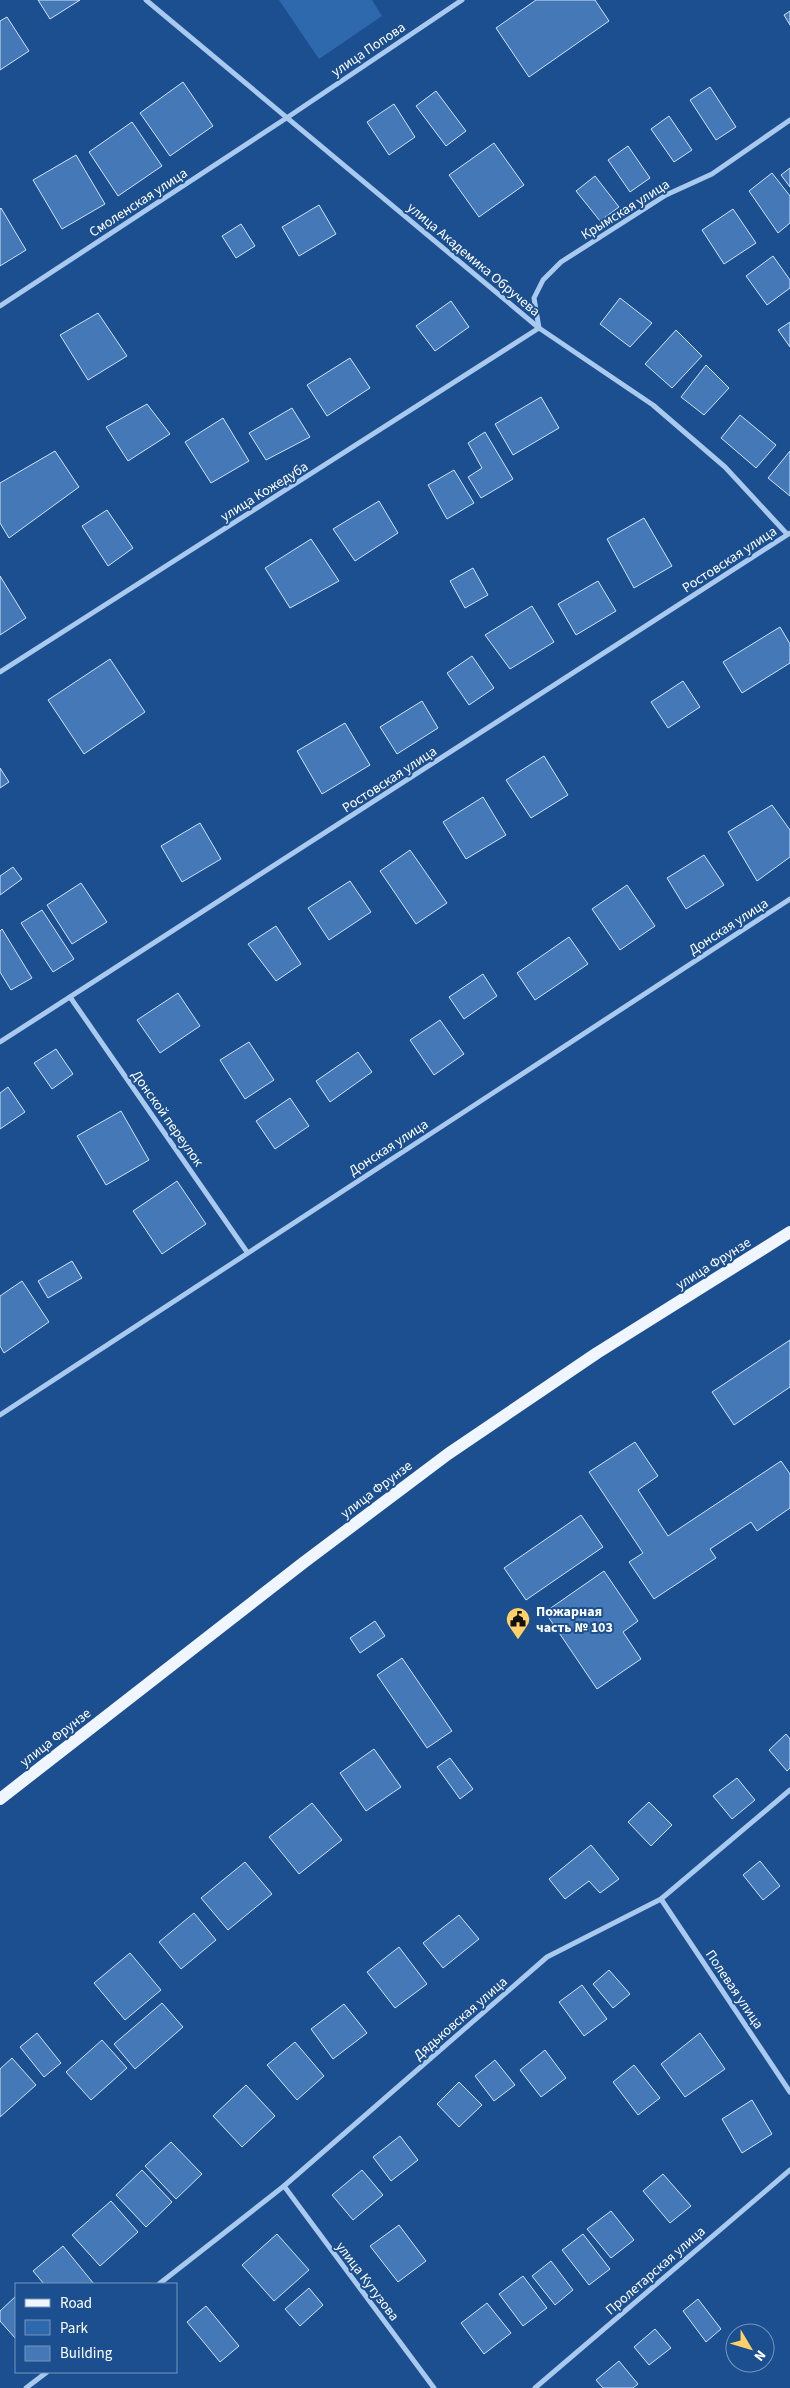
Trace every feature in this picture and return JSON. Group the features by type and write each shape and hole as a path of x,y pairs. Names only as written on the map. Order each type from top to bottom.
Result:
{"main road":[{"name":"улица Фрунзе","path":"0,1799 303,1563 448,1454 597,1353 790,1232"}],"street":[{"name":"улица Академика Обручева","path":"146,0 540,328 653,405 725,467 789,534"},
{"name":"улица Попова","path":"288,117 462,0"},
{"name":"Смоленская улица","path":"0,306 288,117"},
{"name":"Крымская улица","path":"540,328 534,298 543,280 561,262 666,195 712,174 790,120"},
{"name":"улица Кожедуба","path":"0,672 540,328"},
{"name":"Ростовская улица","path":"0,1042 789,534"},
{"name":"Донская улица","path":"0,1415 790,899"},
{"name":"Донской переулок","path":"70,997 247,1252"},
{"name":"Дядьковская улица","path":"160,2283 284,2186 547,1956 661,1899 790,1790"},
{"name":"Полевая улица","path":"661,1899 790,2092"},
{"name":"Пролетарская улица","path":"535,2388 790,2170"},
{"name":"улица Кутузова","path":"284,2186 434,2388"},
{"path":"26,2388 46,2373"}],"green space":[{"path":"279,0 372,0 382,16 319,59"}],"building":[{"path":"38,0 80,0 50,19"},
{"path":"536,0 595,0 609,21 529,77 496,28"},
{"path":"790,11 790,25 784,15"},
{"path":"7,17 29,51 0,70 0,21"},
{"path":"183,82 213,126 170,156 140,113"},
{"path":"710,87 736,127 716,140 690,100"},
{"path":"436,91 466,131 446,146 416,106"},
{"path":"394,104 415,137 389,155 367,122"},
{"path":"669,116 692,150 674,162 651,129"},
{"path":"132,122 162,166 118,196 89,152"},
{"path":"494,143 524,185 479,217 449,175"},
{"path":"628,146 650,178 630,192 608,160"},
{"path":"76,155 105,204 62,229 33,180"},
{"path":"790,168 790,187 781,175"},
{"path":"772,173 790,196 790,223 778,233 749,191"},
{"path":"595,176 619,207 600,221 576,191"},
{"path":"319,205 336,234 299,256 282,227"},
{"path":"0,209 26,250 0,266"},
{"path":"733,209 756,243 724,264 702,230"},
{"path":"241,224 255,246 236,258 222,236"},
{"path":"773,256 790,280 790,288 767,305 746,276"},
{"path":"620,298 652,323 630,347 600,324"},
{"path":"451,301 469,327 435,351 416,326"},
{"path":"98,313 127,356 88,380 60,335"},
{"path":"790,322 790,347 778,330"},
{"path":"676,330 702,356 672,388 645,364"},
{"path":"350,358 370,388 327,416 307,385"},
{"path":"706,365 729,388 704,415 681,397"},
{"path":"541,397 559,428 513,455 495,424"},
{"path":"147,404 170,434 128,461 106,427"},
{"path":"292,408 310,437 266,460 249,433"},
{"path":"740,415 776,445 756,468 721,438"},
{"path":"223,418 249,461 211,483 185,442"},
{"path":"485,432 513,479 481,498 468,477 482,468 468,443"},
{"path":"55,451 79,487 9,538 0,523 0,483"},
{"path":"790,451 790,496 768,478"},
{"path":"454,470 474,503 447,519 428,485"},
{"path":"379,501 398,533 355,561 333,529"},
{"path":"107,510 133,548 108,566 82,526"},
{"path":"644,518 672,566 634,588 607,539"},
{"path":"311,539 339,581 290,608 265,568"},
{"path":"473,568 488,595 465,608 450,581"},
{"path":"0,576 26,618 0,635"},
{"path":"598,581 616,611 576,635 558,604"},
{"path":"532,606 554,642 510,669 485,635"},
{"path":"780,627 790,644 790,663 742,693 723,662"},
{"path":"472,656 494,688 469,705 447,673"},
{"path":"110,659 145,712 84,754 48,700"},
{"path":"683,681 700,707 668,728 651,702"},
{"path":"422,701 438,728 397,754 380,727"},
{"path":"345,723 370,765 322,794 297,751"},
{"path":"544,756 568,795 531,818 506,780"},
{"path":"0,768 9,782 0,788"},
{"path":"483,797 506,835 466,859 443,822"},
{"path":"772,805 790,830 790,857 757,881 728,832"},
{"path":"200,823 221,859 182,882 161,846"},
{"path":"410,850 447,903 416,924 380,871"},
{"path":"704,855 724,885 686,909 667,878"},
{"path":"13,867 22,879 0,895 0,876"},
{"path":"350,881 371,912 329,940 308,908"},
{"path":"81,883 107,922 72,944 47,905"},
{"path":"627,885 655,926 620,950 592,909"},
{"path":"42,910 74,959 53,972 21,923"},
{"path":"276,926 301,964 276,981 248,944"},
{"path":"2,929 32,978 11,990 0,972 0,931"},
{"path":"569,937 588,964 535,1000 517,973"},
{"path":"483,974 497,996 464,1019 449,997"},
{"path":"178,993 200,1026 160,1053 137,1020"},
{"path":"440,1020 464,1054 434,1075 410,1040"},
{"path":"249,1042 274,1080 245,1099 220,1060"},
{"path":"56,1049 73,1074 52,1089 34,1063"},
{"path":"358,1052 372,1072 330,1102 316,1081"},
{"path":"8,1087 25,1112 0,1129 0,1093"},
{"path":"290,1098 309,1126 275,1149 256,1121"},
{"path":"121,1111 149,1160 106,1185 77,1136"},
{"path":"177,1181 206,1224 162,1254 133,1211"},
{"path":"72,1261 82,1278 48,1298 38,1281"},
{"path":"22,1281 49,1322 4,1353 0,1346 0,1296"},
{"path":"790,1340 790,1387 734,1425 712,1392"},
{"path":"635,1442 658,1476 638,1490 668,1536 781,1461 790,1474 790,1508 757,1531 751,1522 710,1549 716,1558 654,1599 629,1562 643,1553 589,1472"},
{"path":"581,1515 603,1547 526,1600 504,1568"},
{"path":"604,1571 638,1621 623,1632 641,1659 597,1689 545,1612"},
{"path":"375,1621 385,1636 360,1653 350,1638"},
{"path":"402,1658 452,1731 427,1748 377,1675"},
{"path":"786,1734 790,1739 790,1768 787,1771 769,1750"},
{"path":"374,1749 401,1787 366,1811 340,1773"},
{"path":"450,1758 473,1789 460,1799 437,1767"},
{"path":"737,1778 755,1800 732,1819 713,1796"},
{"path":"649,1802 672,1825 651,1846 628,1822"},
{"path":"312,1803 342,1840 299,1874 269,1837"},
{"path":"591,1845 619,1879 600,1893 589,1881 565,1899 549,1879"},
{"path":"760,1861 780,1886 763,1900 743,1875"},
{"path":"245,1862 272,1894 228,1930 201,1898"},
{"path":"194,1913 216,1940 181,1969 159,1942"},
{"path":"459,1915 479,1939 443,1968 423,1943"},
{"path":"399,1947 427,1984 395,2008 367,1972"},
{"path":"130,1953 161,1990 125,2020 94,1983"},
{"path":"609,1970 630,1994 613,2008 593,1984"},
{"path":"582,1985 607,2019 584,2036 559,2002"},
{"path":"162,2003 183,2027 135,2069 114,2044"},
{"path":"344,2004 367,2033 333,2059 311,2029"},
{"path":"37,2033 61,2063 44,2077 20,2047"},
{"path":"700,2033 725,2069 685,2097 661,2064"},
{"path":"102,2040 127,2068 91,2100 66,2072"},
{"path":"295,2042 324,2076 297,2100 267,2065"},
{"path":"545,2050 566,2078 541,2097 520,2070"},
{"path":"12,2058 36,2085 0,2117 0,2069"},
{"path":"495,2060 515,2085 494,2101 475,2076"},
{"path":"634,2065 660,2098 638,2115 613,2082"},
{"path":"459,2082 482,2105 459,2127 437,2104"},
{"path":"246,2085 275,2116 242,2147 213,2116"},
{"path":"752,2100 772,2134 742,2153 722,2119"},
{"path":"400,2136 418,2160 391,2181 373,2157"},
{"path":"171,2142 202,2174 176,2199 145,2166"},
{"path":"142,2170 172,2202 146,2227 116,2195"},
{"path":"362,2170 383,2195 353,2220 332,2195"},
{"path":"663,2174 691,2206 670,2223 643,2191"},
{"path":"111,2201 138,2232 100,2266 72,2235"},
{"path":"611,2211 634,2240 611,2258 587,2229"},
{"path":"399,2225 426,2261 398,2282 370,2246"},
{"path":"277,2234 309,2270 274,2301 242,2265"},
{"path":"583,2234 610,2269 589,2285 562,2250"},
{"path":"63,2246 93,2283 43,2283 33,2271"},
{"path":"551,2261 573,2290 555,2305 532,2276"},
{"path":"523,2276 547,2308 523,2326 499,2294"},
{"path":"309,2288 323,2305 300,2326 285,2309"},
{"path":"15,2297 15,2338 0,2321 0,2311"},
{"path":"698,2299 721,2329 706,2342 683,2311"},
{"path":"487,2303 511,2333 484,2354 461,2323"},
{"path":"206,2306 239,2346 220,2362 187,2322"},
{"path":"655,2329 671,2348 649,2365 634,2347"},
{"path":"619,2361 638,2384 633,2388 603,2388 596,2380"}],"place":[{"name":"Пожарная часть № 103","path":"518,1640"}]}
